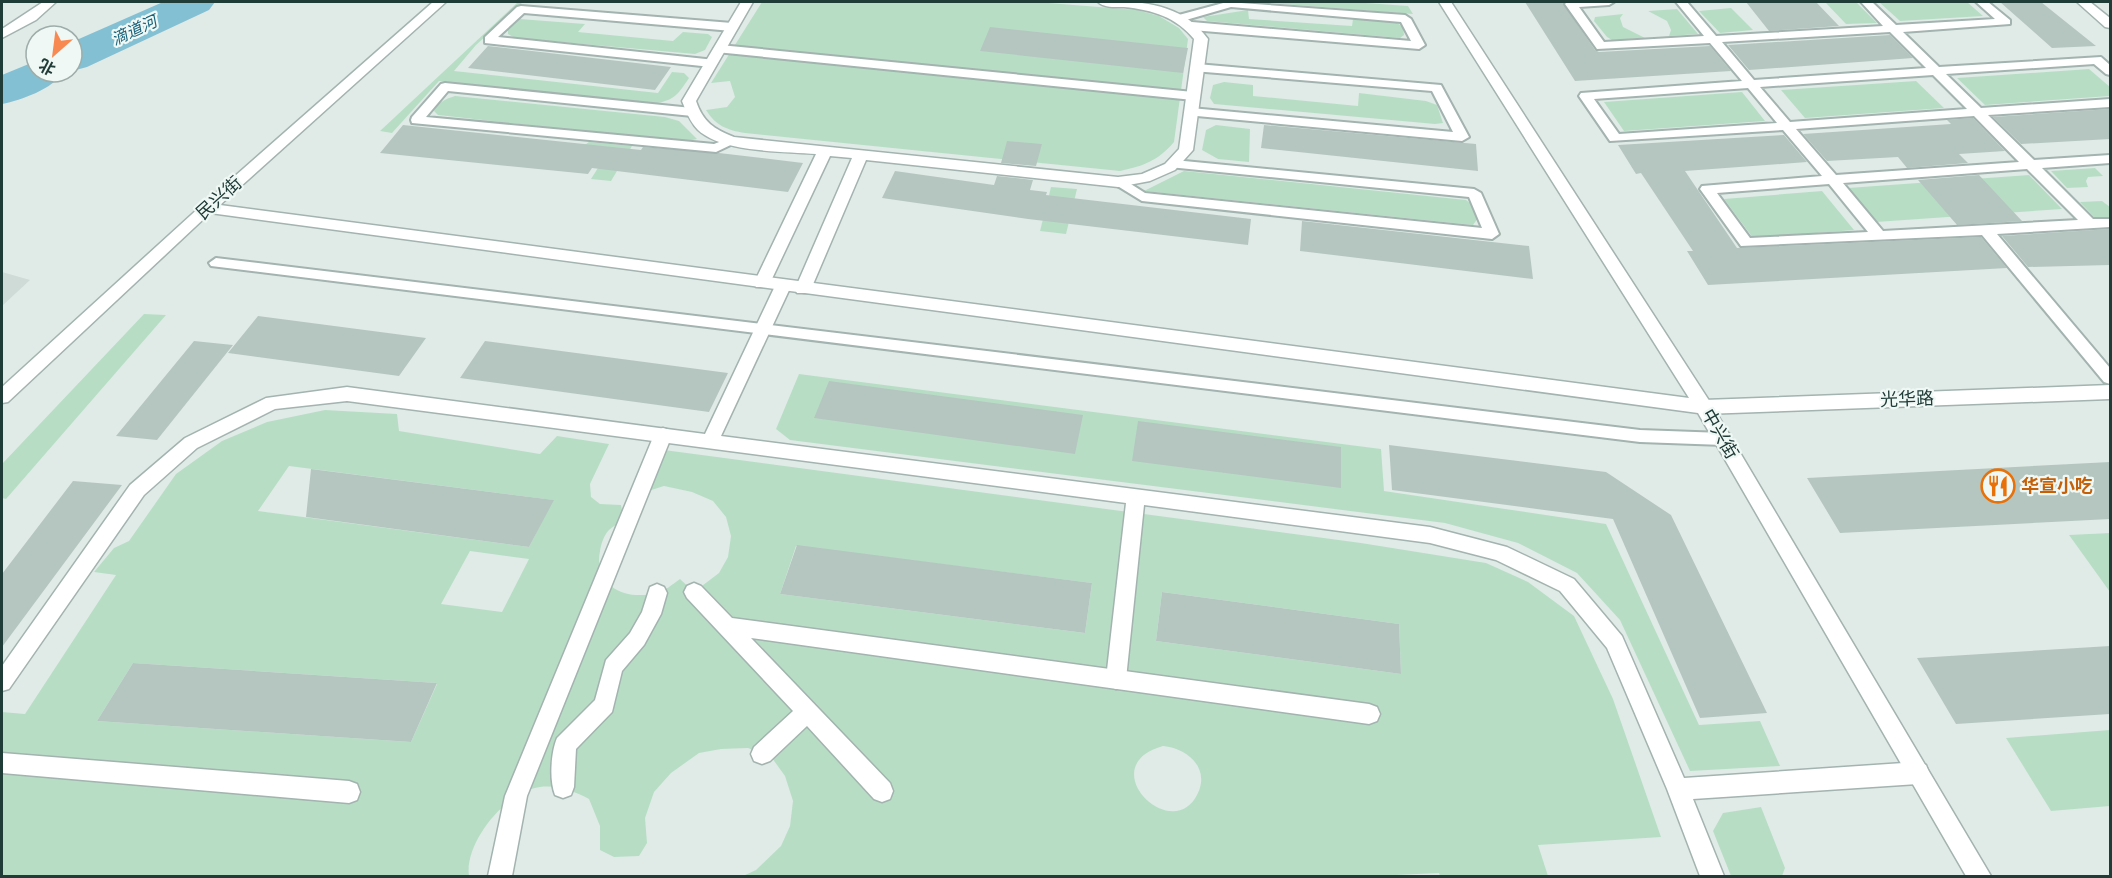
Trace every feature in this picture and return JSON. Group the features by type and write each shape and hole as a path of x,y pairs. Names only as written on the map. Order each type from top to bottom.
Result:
{"street":[{"path":"2,34 31,17 50,2"},
{"name":"民兴街","path":"2,397 207,208 440,2"},
{"path":"747,2 689,102 694,118 709,132 732,141 861,155 1118,182 1145,178 1174,164 1186,150 1201,39 1192,26 1148,5 1104,2"},
{"name":"中兴街","path":"1445,2 1704,407 1979,876"},
{"path":"2083,2 2110,24"},
{"path":"762,283 825,151"},
{"path":"803,289 861,155"},
{"name":"光华路","path":"207,208 1704,407 2110,392"},
{"path":"710,441 783,286"},
{"path":"2,682 137,490 191,443 272,403 347,394 1430,535 1500,553 1567,585 1615,642 1678,789 1712,876"},
{"path":"500,876 516,796 663,435"},
{"path":"1116,679 1136,496"},
{"path":"694,592 882,791"},
{"path":"563,787 565,746 604,705 613,667 637,639 651,614 657,593"},
{"path":"726,626 1369,714"},
{"path":"762,754 807,712"},
{"path":"2,763 350,792"},
{"path":"1678,789 1918,773"}],"lane":[{"path":"1609,2 1571,4 1601,46 2006,22 1982,2"},
{"path":"1681,2 1880,236"},
{"path":"1866,2 2090,224"},
{"path":"1179,18 1231,4 1405,19 1419,45 1192,26"},
{"path":"711,63 489,40 521,9 732,27"},
{"path":"720,49 1193,96"},
{"path":"2110,71 2097,60 1585,96 1615,138 2110,103"},
{"path":"1191,112 1462,137 1437,88 1197,68"},
{"path":"692,112 445,87 417,120 716,148 732,141"},
{"path":"2110,159 1707,189 1746,243 2110,223"},
{"path":"1118,182 1142,197 1492,234 1474,193 1174,164"},
{"path":"1986,230 2110,378"},
{"path":"216,263 1640,436 1723,439"}],"shaded area":[{"path":"2,272 30,280 2,306"}],"green space":[{"path":"518,2 523,2 476,45 454,71 658,93 672,72 684,73 689,78 676,95 657,103 439,81 392,133 380,131"},
{"path":"762,2 1036,2 1137,10 1159,16 1179,28 1188,39 1174,142 1150,162 1120,171 745,133 727,129 718,124 706,110 727,107 735,97 730,81 711,83"},
{"path":"1258,2 1352,2 1408,6 1413,14"},
{"path":"1825,2 1856,2 1877,23 1846,24"},
{"path":"1879,2 1967,2 1983,16 1900,21"},
{"path":"1731,8 1753,30 1720,33 1699,11"},
{"path":"1677,9 1698,34 1669,36 1671,30 1667,21 1648,11"},
{"path":"1248,10 1249,19 1352,26 1353,19 1397,23 1403,27 1404,35 1400,38 1207,21 1203,17"},
{"path":"1623,14 1620,18 1623,27 1645,38 1612,40 1594,21 1595,17"},
{"path":"520,19 585,24 578,32 673,41 683,32 708,34 712,37 705,50 695,54 515,38 508,34 508,30"},
{"path":"2089,69 2110,87 2110,96 1985,105 1957,78"},
{"path":"1916,81 1944,108 1805,118 1781,90"},
{"path":"1224,82 1253,85 1253,96 1358,106 1359,93 1426,101 1437,105 1443,123 1214,104 1210,98 1213,85"},
{"path":"1742,92 1765,121 1624,131 1604,102"},
{"path":"455,96 665,117 679,121 697,139 683,142 438,115 434,111 443,101"},
{"path":"1216,125 1250,129 1249,162 1218,159 1202,150 1206,130"},
{"path":"589,142 632,146 611,181 591,179 608,152 579,149"},
{"path":"2095,168 2103,176 2088,177 2086,181 2088,187 2067,188 2051,171"},
{"path":"1184,171 1466,200 1475,207 1478,218 1473,225 1144,191"},
{"path":"2029,175 2062,209 1876,222 1848,188"},
{"path":"1051,187 1077,189 1066,234 1040,231"},
{"path":"1822,191 1854,230 1753,238 1724,199"},
{"path":"2102,201 2110,207 2110,219 2097,220 2080,202"},
{"path":"144,314 166,315 6,499 2,498 2,464"},
{"path":"799,374 1381,449 1384,491 1606,524 1699,725 1760,721 1780,766 1690,771 1620,620 1577,573 1518,543 1445,523 790,440 776,429"},
{"path":"325,410 397,414 399,431 540,454 557,436 609,444 590,484 591,497 600,504 621,505 624,520 612,527 606,534 600,548 599,563 607,582 614,588 634,595 659,592 680,579 694,592 719,573 728,557 731,536 726,517 713,501 692,492 664,486 645,492 664,450 1361,543 1486,563 1528,582 1574,616 1613,699 1661,837 1538,845 1548,876 1440,876 1439,873 1375,876 743,876 756,870 781,846 790,826 793,801 785,776 772,758 748,748 699,753 671,773 654,792 645,818 647,843 639,856 614,857 600,850 600,826 589,799 566,789 540,787 514,798 490,821 480,834 473,849 469,863 469,876 2,876 2,712 25,714 116,575 94,572 114,548 129,541 176,474 222,441 267,422","holes":["289,466 553,500 529,547 258,511","796,546 1092,583 1085,633 780,594","470,551 529,559 502,612 441,604","1162,592 1399,624 1401,674 1156,641","133,663 437,683 411,742 97,721","1163,746 1172,748 1194,760 1201,775 1201,784 1198,793 1186,807 1172,811 1157,807 1144,797 1136,784 1135,769 1143,756"]},
{"path":"2110,533 2110,592 2069,535"},
{"path":"2110,730 2110,806 2051,811 2006,738"},
{"path":"1761,807 1785,868 1782,876 1731,876 1713,831 1723,813"}],"building":[{"path":"1525,2 1562,2 1595,50 1599,52 1710,46 1731,71 1575,81"},
{"path":"1746,2 1816,2 1839,26 1769,31"},
{"path":"2000,2 2041,2 2096,46 2052,48"},
{"path":"990,27 1188,48 1183,73 980,51"},
{"path":"1890,35 1913,58 1749,70 1728,45"},
{"path":"488,46 671,67 655,90 468,68"},
{"path":"2110,109 2110,139 2021,144 1993,117"},
{"path":"1973,118 2005,151 1959,154 1968,163 1907,168 1898,157 1827,161 1803,134 1951,124 1947,120"},
{"path":"403,125 641,150 643,147 719,153 803,163 788,192 592,168 588,174 380,153"},
{"path":"1264,125 1476,144 1478,171 1261,148"},
{"path":"1784,135 1807,162 1685,171 1737,248 1981,237 2007,268 1708,285 1687,251 1693,251 1641,173 1636,174 1618,145"},
{"path":"1007,141 1042,144 1036,166 1001,163"},
{"path":"895,171 994,185 997,176 1033,180 1030,190 1047,192 1046,195 1251,219 1248,245 1028,219 882,198"},
{"path":"1979,175 2022,221 1957,225 1918,180"},
{"path":"1302,221 1529,246 1533,279 1300,251"},
{"path":"2110,229 2110,265 2028,267 2002,236"},
{"path":"258,316 426,338 399,376 228,353"},
{"path":"194,341 233,345 157,440 116,436"},
{"path":"485,341 728,373 709,412 460,378"},
{"path":"829,381 1083,415 1075,454 814,418"},
{"path":"1138,421 1341,447 1341,488 1132,461"},
{"path":"1389,445 1606,472 1671,515 1767,713 1700,718 1613,519 1392,490"},
{"path":"2110,462 2110,519 1840,533 1807,478"},
{"path":"311,469 554,500 529,547 306,517"},
{"path":"73,481 122,485 2,647 2,574"},
{"path":"797,545 1092,583 1085,633 780,594"},
{"path":"1162,592 1399,624 1401,674 1156,641"},
{"path":"2110,646 2110,714 1956,724 1917,658"},
{"path":"133,663 437,683 411,742 97,721"}],"waterway":[{"name":"滴道河","path":"84,53 195,2"},
{"name":"滴道河","path":"2,91 24,81"}],"place":[{"name":"华宣小吃","path":"1998,486"}]}
